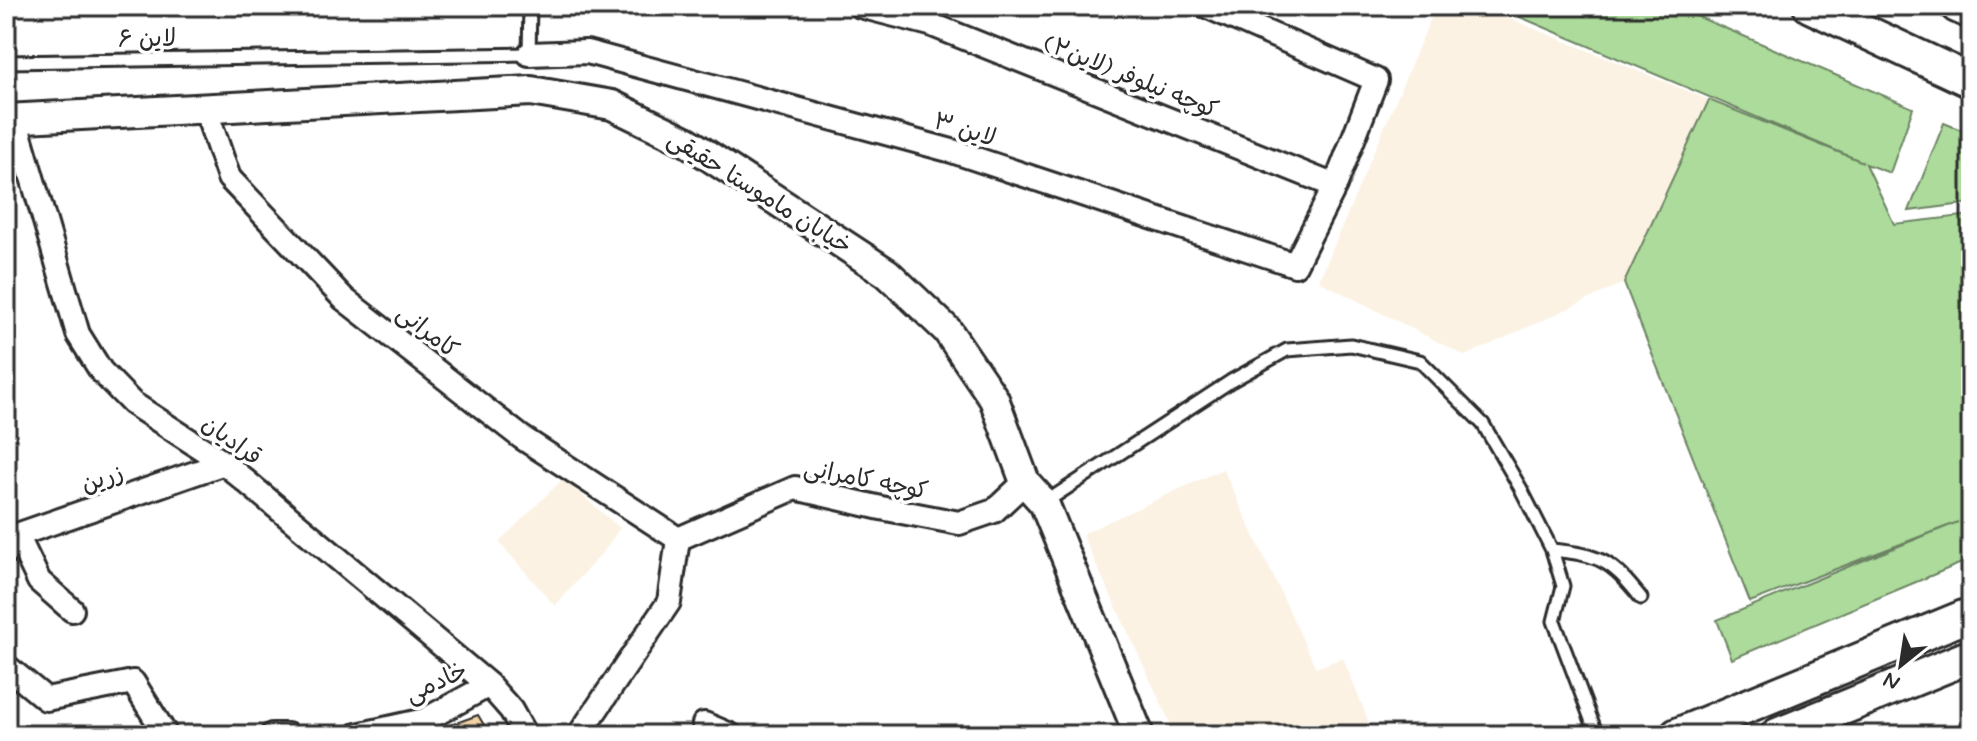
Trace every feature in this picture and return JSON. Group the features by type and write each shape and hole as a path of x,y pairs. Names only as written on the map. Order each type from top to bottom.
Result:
{"main road":[{"path":"1810,6 1971,81"},
{"path":"1957,6 1971,12"},
{"path":"1677,735 1971,614"},
{"path":"1777,735 1971,656"}],"street":[{"name":"کوچه نیلوفر (لاین۲)","path":"860,6 930,24 1335,186"},
{"path":"1206,6 1376,80 1335,186"},
{"name":"لاین ۳","path":"529,54 587,52 937,147 1295,265 1335,186"},
{"name":"خیابان ماموستا حقیقی","path":"10,119 531,91 612,105 686,141 887,273 947,330 994,399 1025,482 1044,503 1139,735"},
{"name":"کامرانی","path":"205,108 229,178 344,299 521,437 678,539"},
{"name":"قرادیان","path":"10,119 78,334 101,371 132,403 224,463 489,685 511,710 525,735"},
{"name":"زرین","path":"12,544 224,463"},
{"name":"کوچه کامرانی","path":"678,539 795,488 959,523 994,511 1025,482"},
{"path":"579,735 669,602 678,539"},
{"path":"12,544 39,581 72,610"},
{"path":"6,666 46,699 133,682 166,735"},
{"name":"خادمی","path":"357,735 425,720 489,685"},
{"path":"704,724 730,735"},
{"path":"272,735 287,735"}],"lane":[{"path":"529,54 530,6"},
{"name":"لاین ۶","path":"6,62 529,54"},
{"path":"1044,503 1231,381 1287,350 1351,345 1420,361 1483,424 1552,550 1563,586 1554,621 1597,735"},
{"path":"1552,550 1589,554 1620,572 1641,598"}],"shaded area":[{"path":"1436,6 1479,6 1709,100 1624,283 1465,356 1319,281"},
{"path":"1223,469 1316,668 1343,658 1374,735 1176,735 1082,534"},
{"path":"563,479 620,528 555,606 499,542"}],"green space":[{"path":"1494,6 1673,6 1913,108 1890,173 1866,164 1894,224 1971,215 1971,559 1732,659 1717,620 1958,522 1750,602 1624,283 1709,100 1863,162"},
{"path":"1944,123 1971,134 1971,203 1909,211"}],"building":[{"path":"478,715 490,735 423,735"}]}
